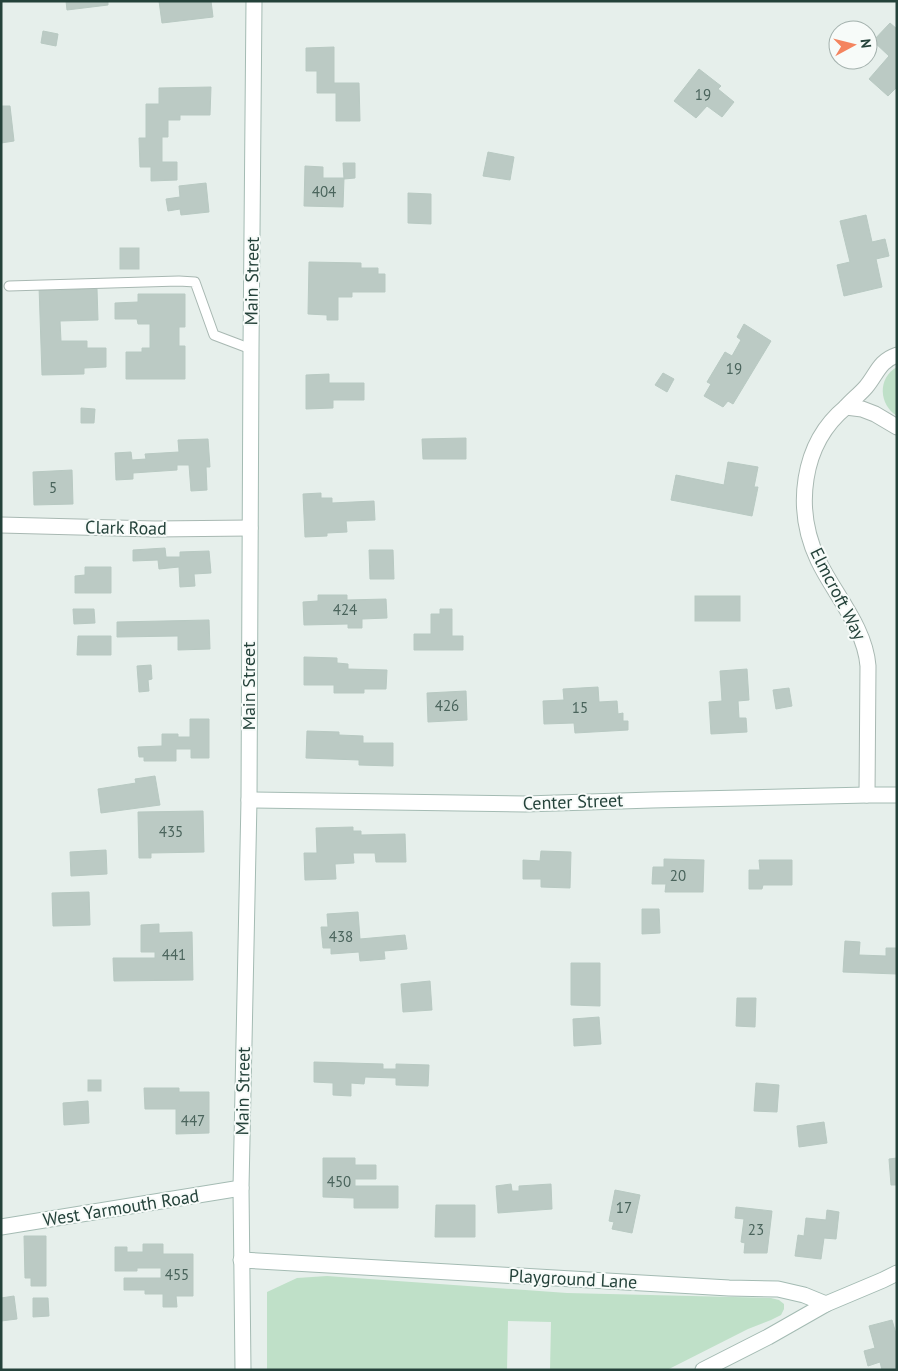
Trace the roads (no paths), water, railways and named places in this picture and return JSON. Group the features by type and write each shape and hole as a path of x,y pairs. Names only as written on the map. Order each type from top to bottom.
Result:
{"street":[{"name":"Main Street","path":"243,1370 241,1188 249,800 254,1"},
{"name":"Elmcroft Way","path":"867,795 868,666 866,649 860,634 818,560 811,541 804,501 810,461 818,440 836,415 866,387 880,365 890,357 897,355"},
{"path":"846,407 868,411 897,427"},
{"name":"Clark Road","path":"1,526 155,529 250,528"},
{"name":"Center Street","path":"249,800 525,804 897,795"},
{"name":"West Yarmouth Road","path":"1,1228 241,1188"},
{"name":"Playground Lane","path":"241,1260 719,1287 778,1288 804,1295 826,1304"},
{"path":"703,1370 768,1337 826,1304 897,1273"}],"lane":[{"path":"9,286 195,282 214,335 251,349"}]}
